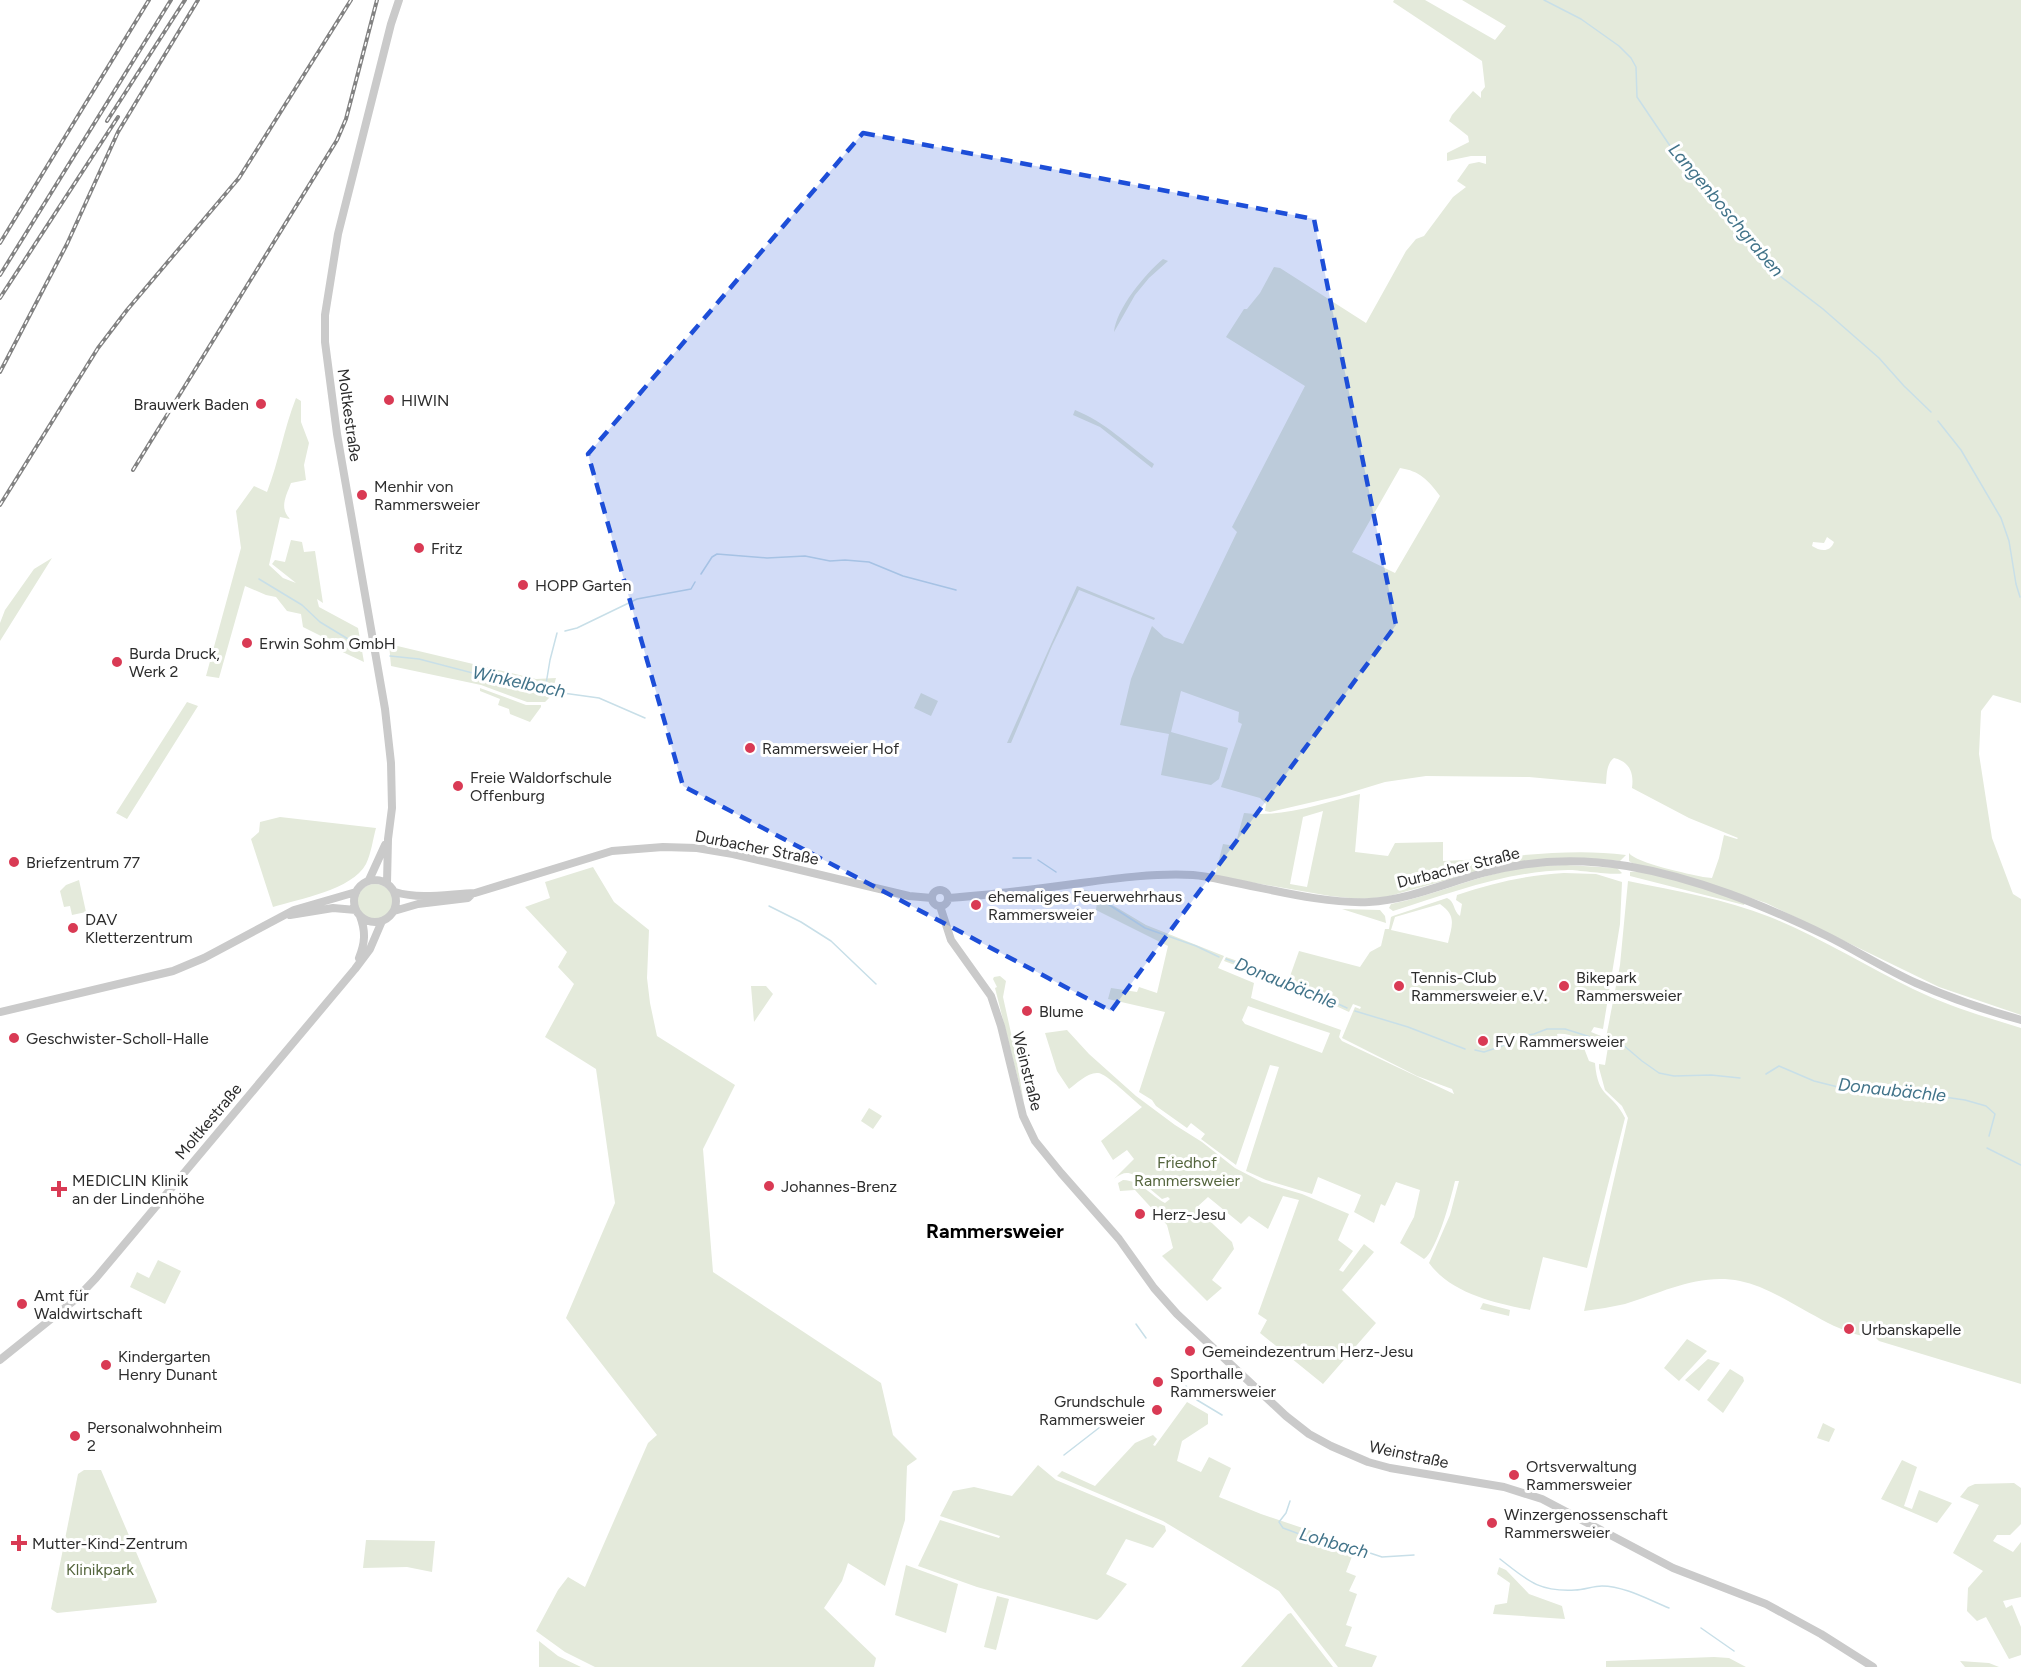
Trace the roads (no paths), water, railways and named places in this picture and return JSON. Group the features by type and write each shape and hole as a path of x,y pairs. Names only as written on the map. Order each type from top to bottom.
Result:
{"street":[{"name":"Moltkestraße","path":"387,883 388,839 392,808 391,763 385,709 337,435 326,352 325,315 338,234 399,0"},
{"name":"Moltkestraße","path":"369,880 388,839"},
{"name":"Durbacher Straße","path":"395,892 431,897 472,894 501,887 612,851 663,847 711,850 909,896 932,898"},
{"name":"Durbacher Straße","path":"948,898 1120,878 1186,875 1322,898 1370,902 1419,893 1516,865 1579,861 1626,866 1710,887 1749,901 1821,933 1917,983 1987,1011 2021,1020"},
{"path":"284,916 333,908 358,913 370,922 382,921 394,911 397,899 395,892 387,883 378,879 369,880 356,892 354,901 358,913"},
{"path":"941,890 948,898 945,904 940,906 934,903 932,898 934,893 941,890"},
{"path":"0,1012 173,971 204,958 294,910 356,892"},
{"name":"Durbacher Straße","path":"394,911 418,904 468,898 472,894"},
{"name":"Weinstraße","path":"940,906 951,940 992,996 1023,1116 1035,1141 1119,1239 1162,1297 1252,1386 1286,1416 1309,1434 1368,1462 1390,1468 1504,1487 1542,1499 1673,1568 1766,1604 1821,1634 1873,1667"},
{"name":"Moltkestraße","path":"356,969 364,947 365,930 358,913"},
{"name":"Moltkestraße","path":"0,1360 76,1299 96,1278 356,969 370,949 382,921"}],"waterway":[{"name":"Langenboschgraben","path":"1544,0 1581,19 1619,46 1631,58 1636,67 1637,97 1685,168 1699,183 1716,195 1744,238 1776,273 1823,309 1879,358 1931,412"},
{"name":"Langenboschgraben","path":"1938,421 1961,450 2001,518 2009,541 2020,597"},
{"path":"701,574 712,557 717,554 767,558 805,556 830,561 869,562 903,576 956,590"},
{"name":"Winkelbach","path":"259,579 302,605 320,622 353,642"},
{"path":"565,631 577,628 637,599 691,589 695,582"},
{"path":"545,690 557,633"},
{"name":"Winkelbach","path":"390,656 419,659 534,689 599,698 645,718"},
{"name":"Donaubächle","path":"1013,858 1031,858"},
{"name":"Donaubächle","path":"1038,860 1056,872"},
{"name":"Donaubächle","path":"1076,889 1100,899 1145,928 1196,946 1219,957"},
{"name":"Lohbach","path":"769,906 831,941 876,984"},
{"name":"Donaubächle","path":"1226,959 1295,984 1347,1008"},
{"name":"Donaubächle","path":"1355,1011 1408,1027 1465,1049"},
{"name":"Donaubächle","path":"1475,1050 1484,1052 1518,1037 1547,1029 1565,1029 1597,1039"},
{"name":"Donaubächle","path":"1607,1041 1622,1044 1659,1073 1674,1076 1711,1075 1740,1078"},
{"name":"Donaubächle","path":"1766,1074 1779,1066 1814,1081 1838,1087 1921,1090 1965,1100 1986,1106 1995,1114 1989,1136"},
{"name":"Donaubächle","path":"1987,1148 2021,1165"},
{"name":"Lohbach","path":"1136,1324 1146,1338"},
{"name":"Lohbach","path":"1186,1386 1197,1400 1222,1415"},
{"path":"1064,1455 1113,1417"},
{"name":"Lohbach","path":"1290,1501 1286,1513 1279,1522 1283,1528 1321,1542 1358,1549 1382,1557 1414,1555"},
{"name":"Lohbach","path":"1500,1559 1526,1579 1542,1587 1562,1590 1599,1586 1619,1588 1669,1608"},
{"name":"Lohbach","path":"1701,1628 1734,1651"}],"railway":[{"path":"0,243 149,0"},
{"path":"0,275 171,0"},
{"path":"107,121 185,0"},
{"path":"0,372 67,244 118,132 198,0"},
{"path":"0,505 98,348 127,310 239,178 351,0"},
{"path":"133,470 337,140 346,119 377,0"},
{"path":"0,298 118,117"}],"place":[{"name":"HIWIN","path":"389,400"},
{"name":"Brauwerk Baden","path":"261,404"},
{"name":"Menhir von Rammersweier","path":"362,495"},
{"name":"Fritz","path":"419,548"},
{"name":"HOPP Garten","path":"523,585"},
{"name":"Erwin Sohm GmbH","path":"247,643"},
{"name":"Burda Druck, Werk 2","path":"117,662"},
{"name":"Rammersweier Hof","path":"750,748"},
{"name":"Freie Waldorfschule Offenburg","path":"458,786"},
{"name":"Briefzentrum 77","path":"14,862"},
{"name":"ehemaliges Feuerwehrhaus Rammersweier","path":"976,905"},
{"name":"DAV Kletterzentrum","path":"73,928"},
{"name":"Tennis-Club Rammersweier e.V.","path":"1399,986"},
{"name":"Bikepark Rammersweier","path":"1564,986"},
{"name":"Blume","path":"1027,1011"},
{"name":"Geschwister-Scholl-Halle","path":"14,1038"},
{"name":"FV Rammersweier","path":"1483,1041"},
{"name":"Johannes-Brenz","path":"769,1186"},
{"name":"MEDICLIN Klinik an der Lindenhöhe","path":"59,1189"},
{"name":"Herz-Jesu","path":"1140,1214"},
{"name":"Amt für Waldwirtschaft","path":"22,1304"},
{"name":"Urbanskapelle","path":"1849,1329"},
{"name":"Gemeindezentrum Herz-Jesu","path":"1190,1351"},
{"name":"Kindergarten Henry Dunant","path":"106,1365"},
{"name":"Sporthalle Rammersweier","path":"1158,1382"},
{"name":"Grundschule Rammersweier","path":"1157,1410"},
{"name":"Personalwohnheim 2","path":"75,1436"},
{"name":"Ortsverwaltung Rammersweier","path":"1514,1475"},
{"name":"Winzergenossenschaft Rammersweier","path":"1492,1523"},
{"name":"Mutter-Kind-Zentrum","path":"19,1543"}],"district":[{"name":"Rammersweier","path":"995,1231"}],"park label":[{"name":"Friedhof Rammersweier","path":"1187,1171"},
{"name":"Klinikpark","path":"100,1569"}]}
